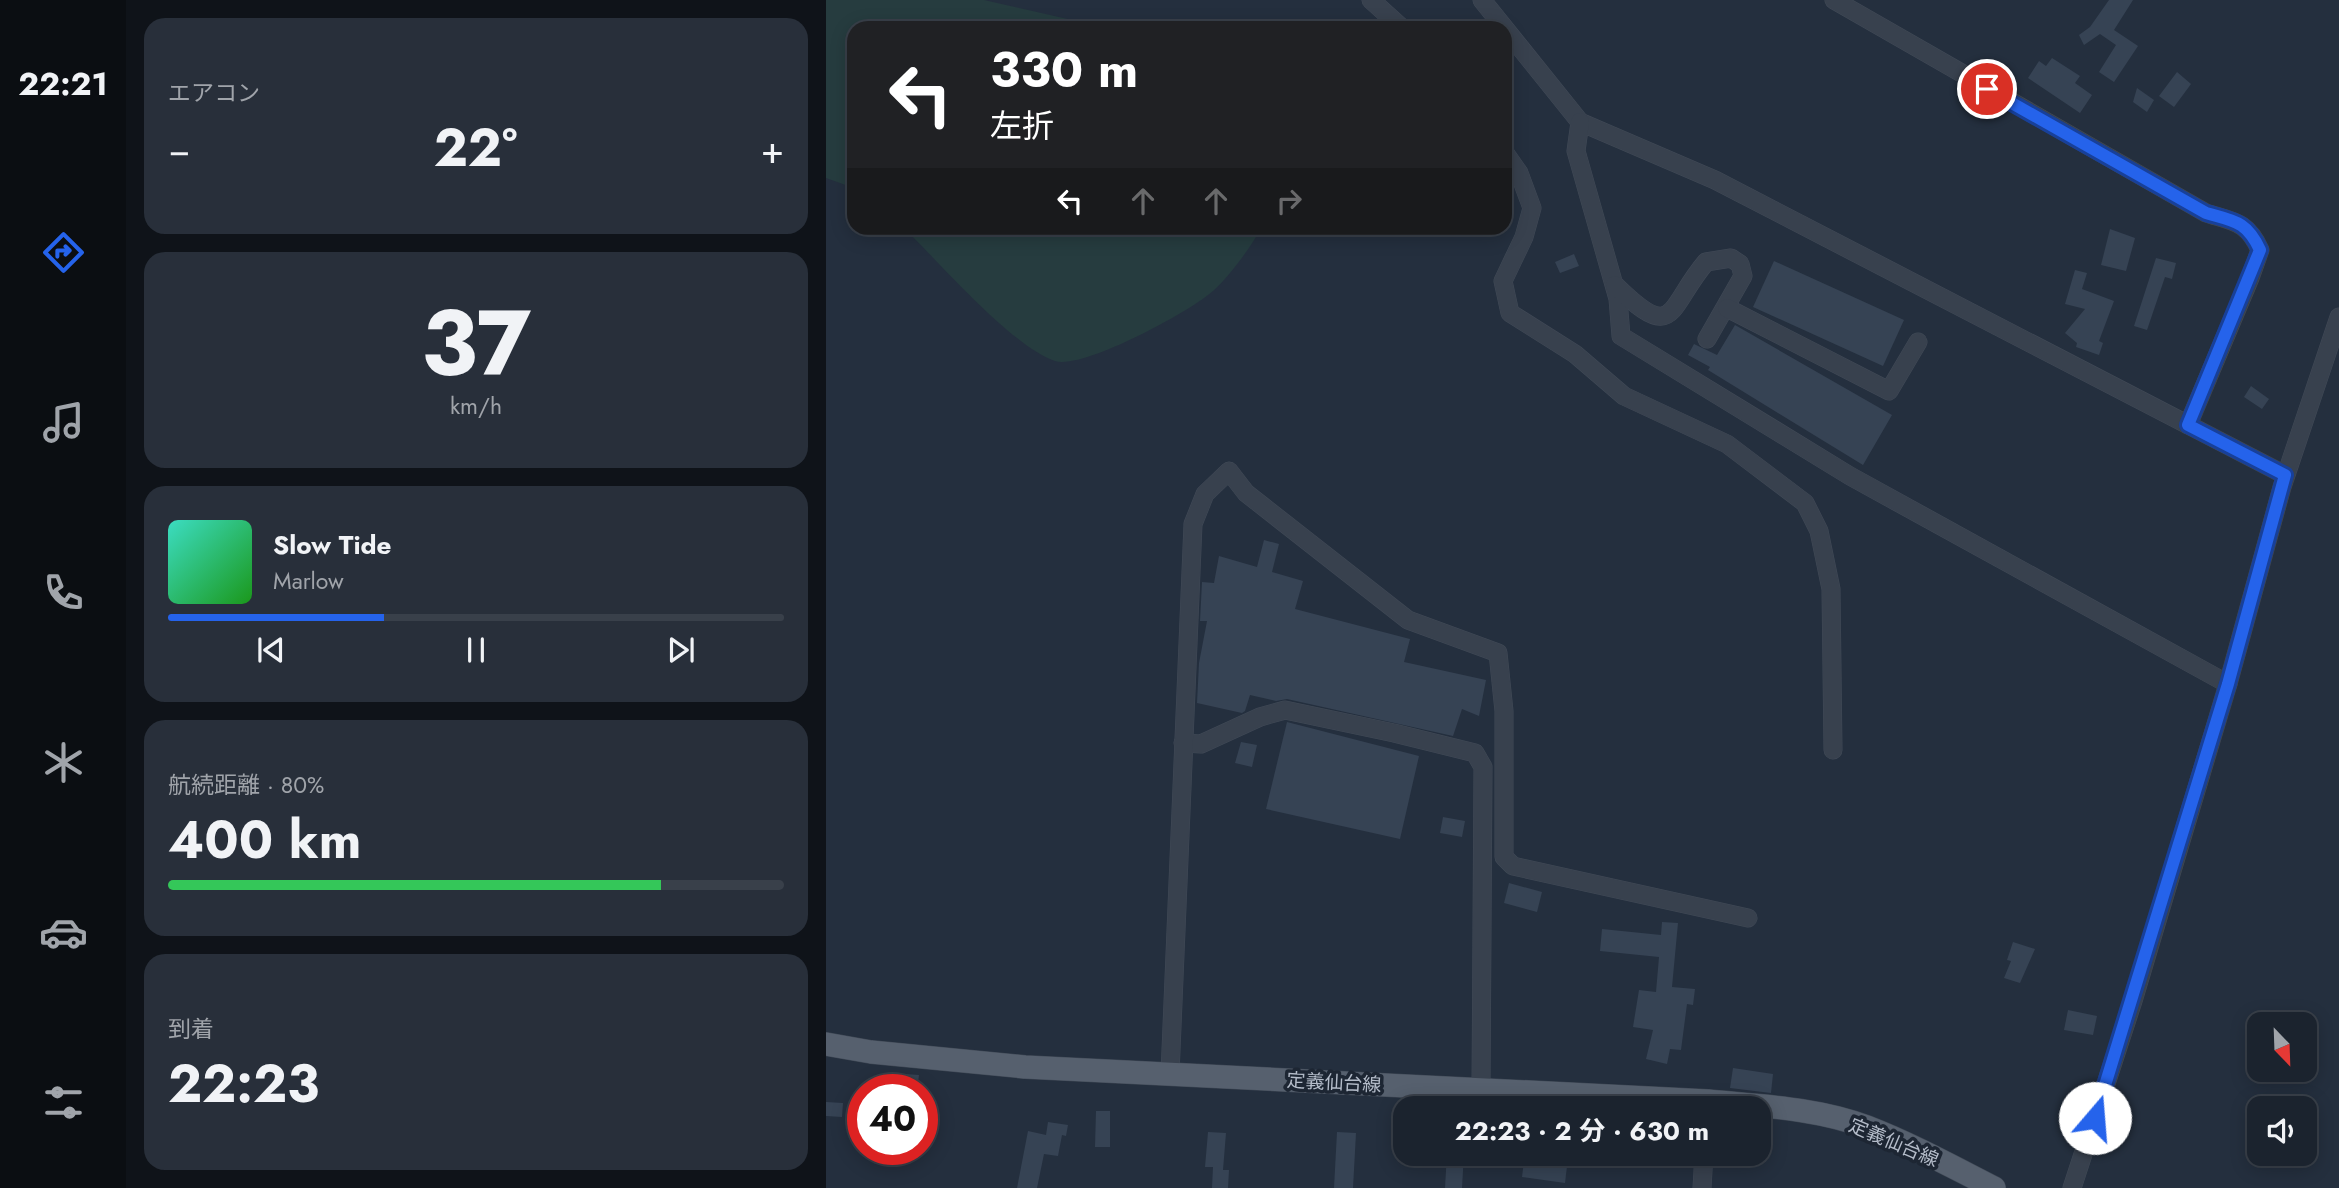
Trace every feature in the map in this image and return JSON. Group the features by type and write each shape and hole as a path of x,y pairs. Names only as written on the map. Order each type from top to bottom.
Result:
{"main road":[{"name":"定義仙台線","path":"826,1044 990,1065 1579,1096"},
{"name":"定義仙台線","path":"1771,1109 1812,1112 1866,1126 1994,1188"}],"street":[{"path":"1371,0 1394,21"},
{"path":"1482,0 1499,21"},
{"path":"1834,0 2206,213 2235,222 2252,231 2260,250 2188,425"},
{"path":"1512,37 1580,122 1715,180 2285,475"},
{"path":"1580,122 1576,151 1615,285 1621,336 1850,476 2228,684"},
{"path":"1512,163 1519,173 1532,208 1524,237 1503,281 1510,313 1576,354 1624,396 1727,444 1805,503 1819,531 1831,589 1833,750"},
{"path":"1615,285 1650,316 1662,316 1674,311 1706,262 1731,258 1740,264 1743,276 1707,339"},
{"path":"1727,307 1889,390 1918,342"},
{"path":"2072,1188 2133,1001 2228,684 2285,475 2339,317"},
{"path":"1170,1074 1193,524 1205,494 1230,471 1247,493 1408,620 1498,653 1504,711 1504,857 1513,866 1748,918"},
{"path":"1183,743 1201,744 1260,717 1285,710 1475,753 1483,767 1480,1089"},
{"path":"1702,1188 1703,1166"}],"green space":[{"path":"826,0 984,0 1076,21 847,21 847,186 826,178"},
{"path":"911,235 1257,235 1232,270 1201,300 1136,337 1088,357 1055,361 1018,339 976,302"}],"building":[{"path":"2109,0 2133,0 2114,30 2138,46 2114,82 2099,72 2116,45 2100,34 2084,45 2079,35 2090,27"},
{"path":"2052,58 2080,76 2075,83 2092,95 2080,113 2028,78 2039,61 2046,66"},
{"path":"2177,72 2191,84 2174,107 2159,96"},
{"path":"2137,88 2154,100 2147,112 2133,102"},
{"path":"2110,229 2135,238 2126,271 2101,265"},
{"path":"1574,254 1579,266 1560,273 1555,262"},
{"path":"2156,258 2176,263 2172,279 2165,277 2147,330 2134,326"},
{"path":"1774,261 1904,320 1883,366 1753,307"},
{"path":"2075,270 2087,273 2082,289 2114,301 2099,341 2103,343 2099,355 2076,347 2077,343 2065,333 2085,309 2065,304"},
{"path":"1735,325 1892,415 1863,465 1688,355 1694,344 1717,355"},
{"path":"2251,386 2269,399 2262,409 2244,397"},
{"path":"1264,540 1279,544 1272,572 1303,581 1295,609 1410,639 1404,662 1486,680 1479,716 1462,709 1453,736 1287,699 1276,701 1250,695 1242,713 1197,703 1199,663 1207,621 1200,621 1202,582 1214,583 1219,556 1257,567"},
{"path":"1287,722 1419,756 1400,839 1266,809"},
{"path":"1241,742 1257,745 1252,767 1235,763"},
{"path":"1443,817 1465,821 1462,837 1440,833"},
{"path":"1509,883 1542,892 1537,912 1504,903"},
{"path":"1662,922 1678,923 1672,987 1695,989 1693,1005 1687,1004 1681,1050 1670,1049 1667,1064 1646,1059 1653,1030 1633,1027 1639,990 1656,992 1659,957 1600,951 1602,929 1661,935"},
{"path":"2013,942 2035,949 2020,983 2004,978 2011,961 2007,960"},
{"path":"2068,1010 2097,1016 2093,1035 2064,1030"},
{"path":"1733,1068 1773,1074 1771,1093 1730,1088"},
{"path":"826,1102 843,1103 842,1117 826,1116"},
{"path":"1096,1111 1110,1111 1110,1147 1095,1147"},
{"path":"1048,1122 1068,1125 1066,1136 1062,1135 1058,1156 1044,1154 1037,1188 1017,1188 1028,1131 1046,1135"},
{"path":"1208,1132 1226,1133 1223,1170 1229,1170 1228,1188 1212,1188 1213,1167 1205,1167"},
{"path":"1337,1132 1356,1133 1353,1188 1334,1188"},
{"path":"1446,1166 1463,1166 1462,1188 1445,1188"},
{"path":"1523,1166 1567,1166 1565,1183 1522,1177"}],"route":[{"path":"1987,89 2206,213 2235,222 2252,231 2260,250 2188,425 2285,475 2228,684 2095,1118"}]}
